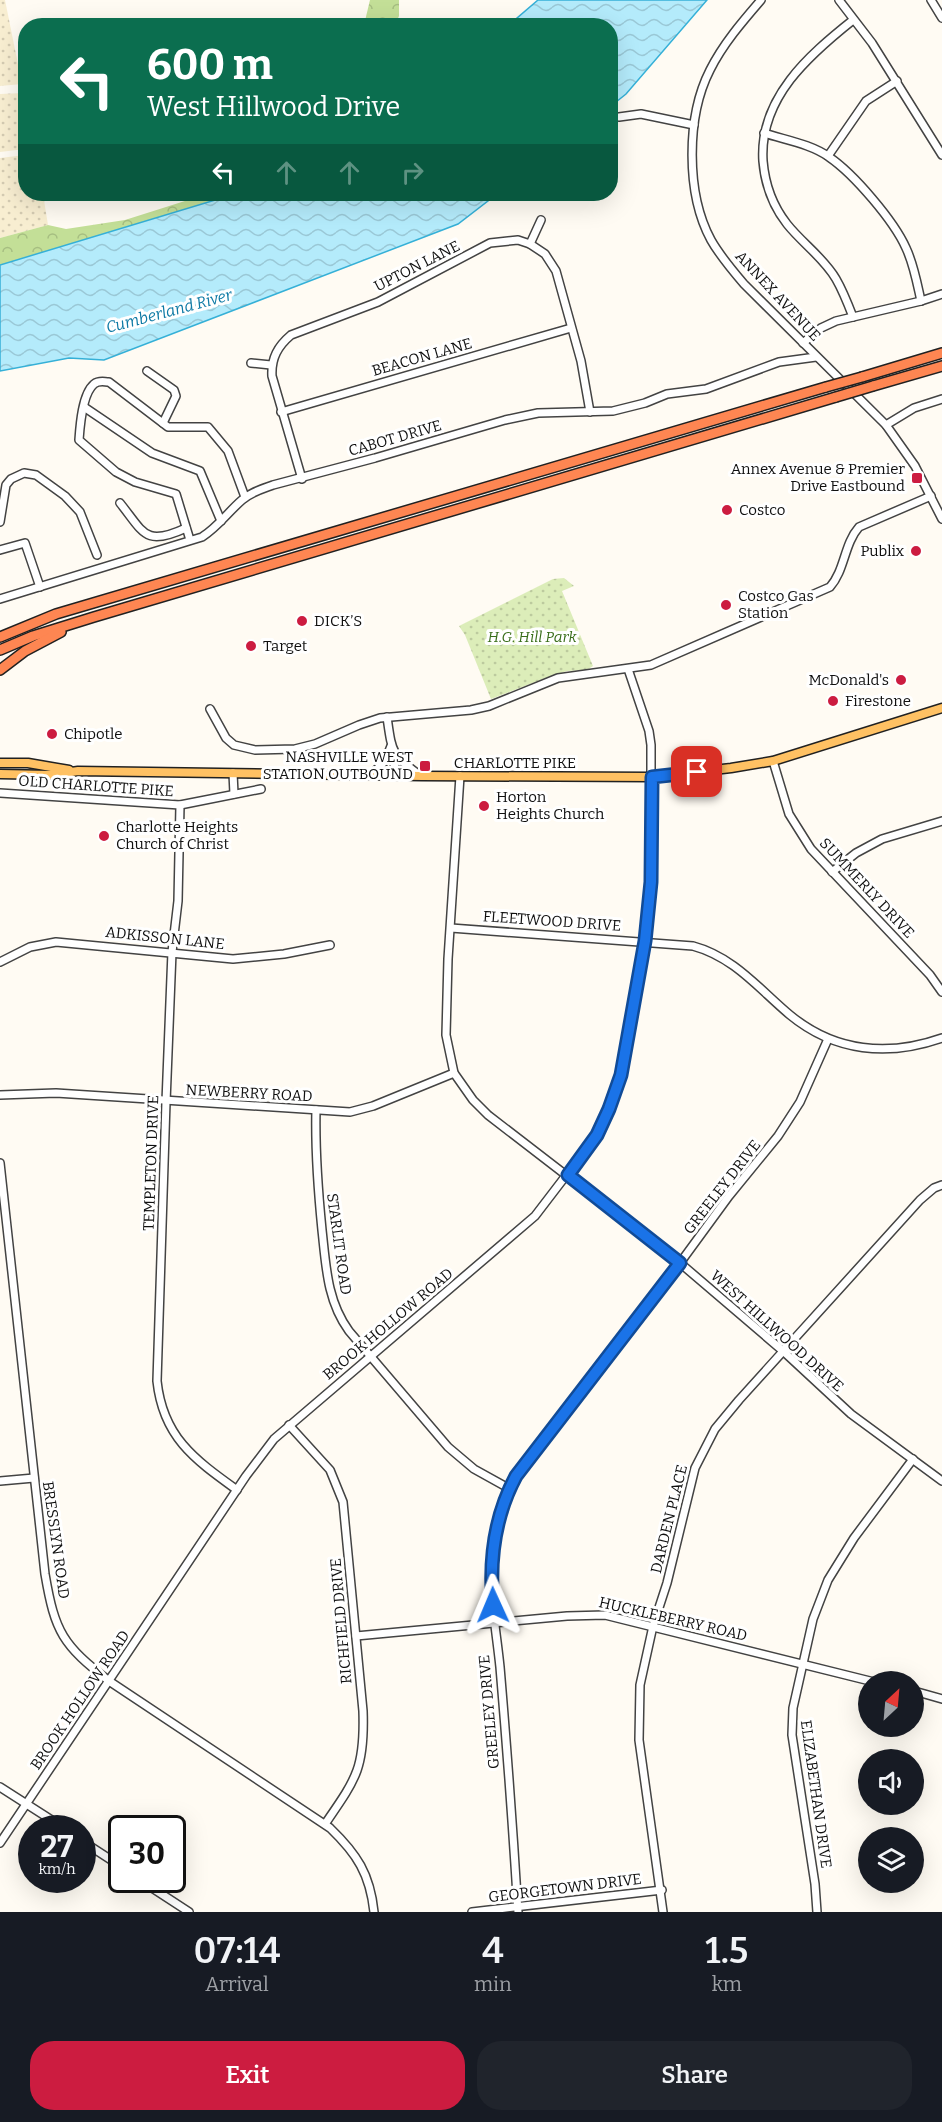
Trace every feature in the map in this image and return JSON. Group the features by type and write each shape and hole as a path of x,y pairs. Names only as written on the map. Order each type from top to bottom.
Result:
{"highway":[{"path":"0,635 56,614 942,353"},
{"path":"0,650 33,636 94,617 942,366"},
{"path":"0,670 25,651 94,617"}],"main road":[{"name":"CHARLOTTE PIKE","path":"0,763 28,763 78,771 652,777 773,761 942,708"},
{"name":"CHARLOTTE PIKE","path":"0,774 51,775 78,771"}],"street":[{"name":"ANNEX AVENUE","path":"761,0 722,49 708,72 700,97 694,125 692,157 694,183 702,219 711,240 744,284 886,425 903,447 942,519"},
{"path":"838,0 872,43 942,154"},
{"path":"931,0 942,18"},
{"path":"853,20 813,54 793,75 773,105 764,134 762,151 768,191 776,209 788,226 835,277 853,317"},
{"path":"828,156 866,101 897,81"},
{"path":"619,117 641,114 694,125"},
{"path":"764,134 808,147 828,156 857,183 898,231 910,258 921,301"},
{"path":"541,220 530,244 545,254 556,271 581,361 590,412"},
{"name":"UPTON LANE","path":"271,365 283,342 291,335 378,302 490,243 518,240 530,244"},
{"path":"803,343 821,328 853,317 942,294"},
{"name":"BEACON LANE","path":"281,412 571,328"},
{"name":"CABOT DRIVE","path":"0,599 202,537 214,529 245,497 258,490 505,420 560,411 613,411 645,403 667,394 706,388 779,362 816,357"},
{"path":"251,363 271,365 281,412 302,479"},
{"path":"147,371 174,390 176,396 163,423"},
{"path":"190,540 176,494 135,482 116,472 79,440 80,419 93,385 100,381 109,382 168,426 208,427 228,451 245,497"},
{"path":"886,425 914,408 942,399"},
{"path":"84,407 152,453 200,471 221,521"},
{"path":"0,522 6,485 11,479 24,473 36,475 65,496 80,512 97,555"},
{"path":"210,709 226,738 234,745 270,751 295,749 315,744 359,725 387,717 471,710 489,706 558,678 651,665 826,590 837,579 853,534 860,527 931,496"},
{"path":"120,502 145,535 152,537 164,535 186,528"},
{"path":"0,550 25,543 40,587"},
{"name":"BROOK HOLLOW ROAD","path":"0,1843 237,1490 274,1439 534,1216 597,1135 617,1091 627,1045 645,941 651,882 652,777 649,731 628,669"},
{"path":"387,717 395,776"},
{"path":"371,775 393,750"},
{"path":"393,750 399,760 422,776"},
{"name":"SUMMERLY DRIVE","path":"773,761 789,814 811,849 930,975 942,992"},
{"path":"233,773 234,794"},
{"path":"454,1073 446,1035 460,776"},
{"name":"OLD CHARLOTTE PIKE","path":"0,793 180,805 261,789"},
{"name":"TEMPLETON DRIVE","path":"180,805 178,901 172,952 166,1102 157,1368 159,1398 169,1426 183,1447 237,1490"},
{"path":"832,872 856,853 882,839 942,820"},
{"name":"FLEETWOOD DRIVE","path":"450,928 693,946 717,954 734,965 790,1016 828,1039 857,1047 885,1050 923,1045 942,1038"},
{"name":"ADKISSON LANE","path":"0,962 30,947 56,942 233,959 256,958 330,945"},
{"name":"GREELEY DRIVE","path":"518,1910 500,1665 492,1590 493,1550 501,1511 510,1489 535,1450 729,1196 787,1124 800,1102 828,1039"},
{"name":"NEWBERRY ROAD","path":"0,1095 56,1093 166,1102 358,1110 454,1073"},
{"name":"WEST HILLWOOD DRIVE","path":"454,1073 473,1100 488,1115 680,1263 783,1351 850,1414 942,1481"},
{"name":"STARLIT ROAD","path":"315,1110 315,1166 329,1292 342,1321 448,1447 474,1469 510,1489"},
{"name":"BRESSLYN ROAD","path":"0,1163 45,1575 55,1619 62,1635 73,1651 109,1681 325,1824 349,1846 359,1860 367,1877 374,1912"},
{"name":"DARDEN PLACE","path":"663,1912 662,1890 639,1740 640,1685 653,1626 667,1583 697,1462 720,1422 920,1200 934,1188 942,1185"},
{"name":"RICHFIELD DRIVE","path":"289,1425 330,1470 343,1502 363,1711 362,1755 358,1770 352,1785 325,1824"},
{"name":"ELIZABETHAN DRIVE","path":"817,1912 815,1884 791,1726 793,1708 813,1618 828,1580 840,1559 913,1459"},
{"path":"0,1481 34,1478"},
{"name":"HUCKLEBERRY ROAD","path":"356,1636 592,1614 605,1615 858,1678"},
{"path":"924,1694 942,1698"},
{"path":"0,1787 44,1815"},
{"name":"GEORGETOWN DRIVE","path":"472,1912 518,1910 662,1890"},
{"path":"160,1893 189,1912"}],"shaded area":[{"path":"0,0 5,0 18,64 18,84 0,86"},
{"path":"18,93 18,150 0,152 0,94"},
{"path":"18,156 18,201 44,201 48,225 0,238 0,158"}],"green space":[{"path":"370,0 399,0 398,18 366,18"},
{"path":"185,201 212,201 0,265 0,238 48,225 66,229 125,220"},
{"name":"H.G. Hill Park","path":"564,578 574,586 562,591 593,666 587,670 567,671 548,677 491,699 465,635 459,626 553,579"}],"water":[{"path":"538,0 707,0 618,100 618,18 517,18"},
{"name":"Cumberland River","path":"212,201 488,201 458,224 104,360 69,358 0,371 0,265"}],"place":[{"name":"Annex Avenue & Premier Drive Eastbound","path":"917,478"},
{"name":"Costco","path":"727,510"},
{"name":"Publix","path":"916,551"},
{"name":"Costco Gas Station","path":"726,605"},
{"name":"DICK’S","path":"302,621"},
{"name":"Target","path":"251,646"},
{"name":"McDonald's","path":"901,680"},
{"name":"Firestone","path":"833,701"},
{"name":"Chipotle","path":"52,734"},
{"name":"NASHVILLE WEST STATION OUTBOUND","path":"425,766"},
{"name":"Horton Heights Church","path":"484,806"},
{"name":"Charlotte Heights Church of Christ","path":"104,836"}],"route":[{"path":"493,1605 493,1550 501,1511 516,1476 680,1263 568,1175 597,1135 617,1091 621,1075 645,941 651,882 652,777 697,772"}]}
